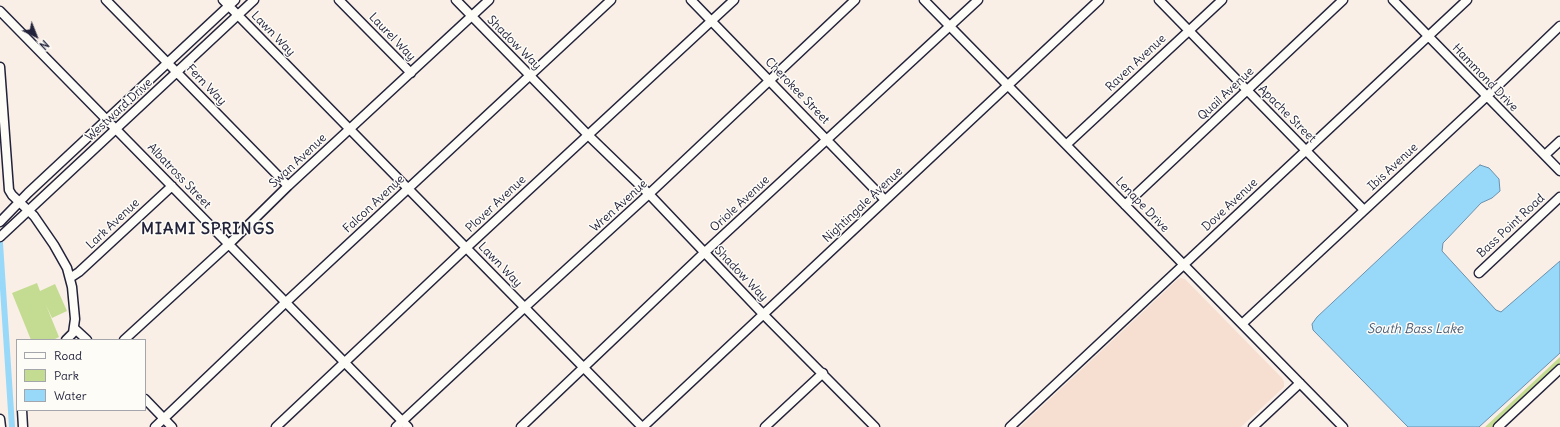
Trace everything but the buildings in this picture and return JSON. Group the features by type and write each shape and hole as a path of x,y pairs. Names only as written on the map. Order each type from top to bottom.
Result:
{"street":[{"name":"Fern Way","path":"106,0 288,186"},
{"name":"Westward Drive","path":"0,222 20,201 168,63 227,2 235,0"},
{"name":"Westward Drive","path":"0,236 117,129 254,0"},
{"name":"Laurel Way","path":"339,0 410,73"},
{"name":"Shadow Way","path":"456,0 588,135 649,194 763,314 875,427"},
{"name":"Swan Avenue","path":"125,339 229,244 288,186 489,0"},
{"name":"Falcon Avenue","path":"155,427 285,303 611,0"},
{"name":"Cherokee Street","path":"691,0 885,200"},
{"name":"Plover Avenue","path":"276,427 466,248 734,0"},
{"name":"Wren Avenue","path":"402,425 524,308 649,194 855,0"},
{"name":"Lenape Drive","path":"924,0 1067,144 1183,265 1343,427"},
{"name":"Oriole Avenue","path":"521,427 704,253 978,0"},
{"name":"Nightingale Avenue","path":"643,427 1099,0"},
{"name":"Apache Street","path":"1159,0 1364,210"},
{"name":"Raven Avenue","path":"1067,144 1222,0"},
{"name":"Quail Avenue","path":"1125,205 1344,0"},
{"name":"Hammond Drive","path":"1393,0 1486,97 1560,171"},
{"name":"Dove Avenue","path":"1010,427 1467,0"},
{"name":"Lawn Way","path":"227,2 524,308 643,427"},
{"name":"Albatross Street","path":"0,11 117,129 285,303 345,362 402,425"},
{"name":"Ibis Avenue","path":"1242,324 1486,97 1560,26"},
{"path":"0,67 8,184 12,195 29,210 59,252 67,268 75,307 73,332 67,339"},
{"path":"1545,155 1560,141"},
{"name":"Lark Avenue","path":"70,278 79,272 172,186"},
{"name":"Bass Point Road","path":"1479,273 1560,197"},
{"path":"74,328 86,339"},
{"path":"1498,427 1560,369"},
{"path":"765,427 823,373"},
{"path":"1253,427 1300,383"},
{"path":"146,400 172,427"},
{"path":"22,411 23,427"},
{"path":"0,419 0,427"}],"shaded area":[{"path":"1178,279 1185,279 1282,378 1284,382 1284,387 1241,427 1020,427"}],"green space":[{"path":"37,283 40,291 55,284 67,311 52,318 46,305 59,337 55,339 31,339 12,293"},
{"path":"1560,357 1560,366 1494,427 1485,427"}],"water":[{"name":"South Bass Lake","path":"1480,165 1489,168 1499,179 1500,191 1492,198 1481,203 1443,243 1442,251 1496,310 1501,312 1560,261 1560,353 1479,427 1408,427 1313,330 1312,324 1317,317"}],"waterway":[{"path":"0,243 12,427"}],"district":[{"name":"MIAMI SPRINGS","path":"208,229"}]}
